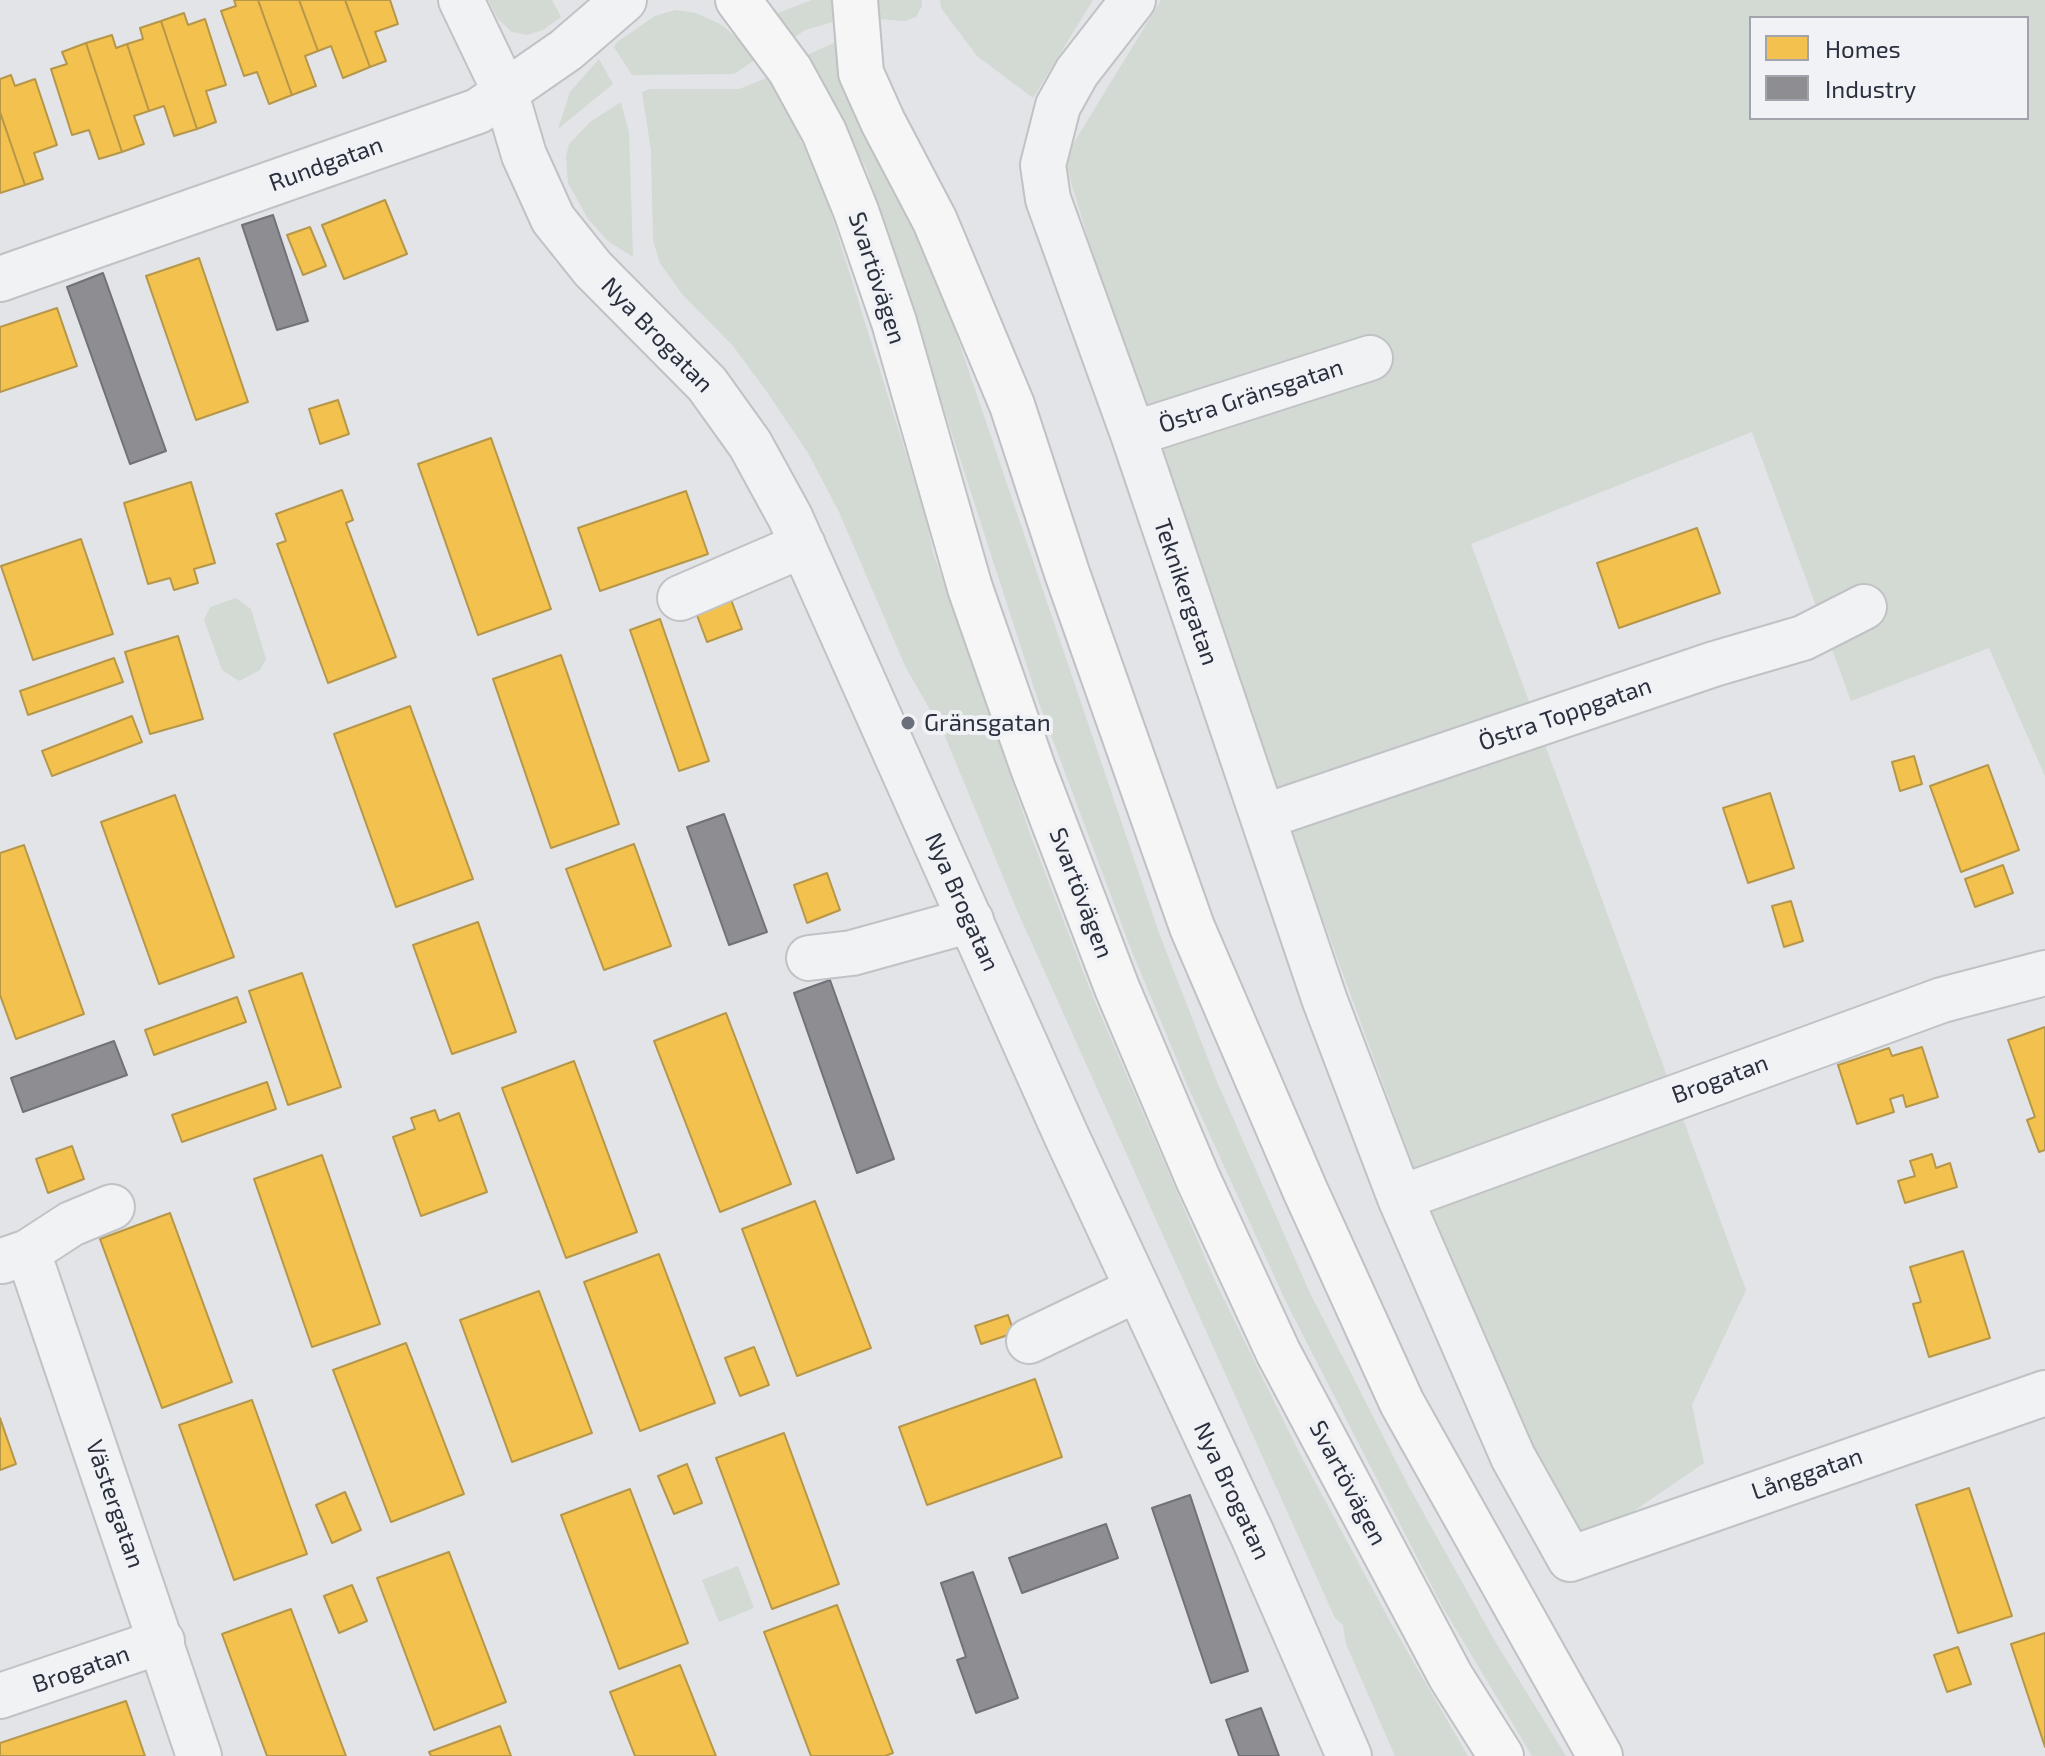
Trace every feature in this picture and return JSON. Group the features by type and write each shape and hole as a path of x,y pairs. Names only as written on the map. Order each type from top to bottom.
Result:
{"main road":[{"name":"Svartövägen","path":"738,0 790,70 824,132 856,211 894,322 970,588 1033,768 1117,988 1198,1179 1278,1352 1451,1677 1501,1756"},
{"path":"855,0 861,73 935,221 1012,405 1067,573 1192,927 1305,1190 1402,1403 1600,1756"}],"street":[{"name":"Nya Brogatan","path":"461,0 506,94 524,155 553,219 593,269 707,384 750,444 803,545 1138,1289 1252,1534 1349,1756"},
{"name":"Rundgatan","path":"0,279 478,111 506,94 624,0"},
{"name":"Teknikergatan","path":"1133,0 1067,87 1051,126 1043,165 1048,199 1133,434 1325,1001 1400,1198 1513,1457 1570,1559"},
{"name":"Östra Gränsgatan","path":"1133,434 1370,358"},
{"path":"680,598 803,545"},
{"name":"Östra Toppgatan","path":"1263,817 1714,664 1803,638 1864,607"},
{"path":"809,958 852,953 971,920"},
{"name":"Brogatan","path":"1400,1198 1928,1005 2045,973"},
{"path":"14,1257 71,1224 112,1207"},
{"name":"Västergatan","path":"14,1257 162,1641 199,1756"},
{"path":"1029,1341 1138,1289"},
{"name":"Långgatan","path":"1570,1559 2045,1393"},
{"name":"Brogatan","path":"0,1696 162,1641"}],"shaded area":[{"path":"488,0 552,0 561,17 543,30 527,35 512,32 498,19"},
{"path":"812,0 838,0 836,21 805,30 792,39 773,15"},
{"path":"876,0 922,0 922,6 916,17 905,21 879,19"},
{"path":"940,0 1093,0 1033,98 977,56 941,8"},
{"path":"1161,0 2045,0 2045,776 1989,648 1851,701 1752,432 1471,544 1746,1290 1692,1405 1704,1463 1571,1554 1430,1212 1286,818 1117,334 1064,159"},
{"path":"675,10 696,13 722,25 759,57 734,74 632,75 614,47 617,42 655,16"},
{"path":"836,42 839,65 940,286 1159,933 1215,1077 1309,1291 1409,1487 1496,1643 1566,1756 1532,1756 1442,1606 1287,1304 1188,1087 1129,944 1039,703 866,168 805,56"},
{"path":"599,59 613,84 558,129 570,92"},
{"path":"772,76 825,194 925,515 933,552 1031,836 1093,997 1216,1283 1300,1454 1392,1625 1468,1756 1395,1756 1346,1644 1343,1625 1335,1618 1016,908 944,734 905,666 839,512 808,453 767,392 733,346 682,294 660,263 653,241 651,151 642,92 650,89 739,89"},
{"path":"621,102 629,133 633,257 608,241 588,219 568,183 566,157 569,144 590,122"},
{"path":"236,598 251,609 266,659 260,670 239,681 222,670 204,620 210,607"},
{"path":"738,1566 754,1608 719,1622 702,1580"}],"building: Homes":[{"path":"234,0 258,0 292,95 269,104 257,72 244,76 221,11 236,6"},
{"path":"258,0 299,0 318,51 305,56 316,86 292,95"},
{"path":"299,0 345,0 370,67 343,78 331,46 318,51"},
{"path":"345,0 390,0 398,24 375,32 386,61 370,67"},
{"path":"184,13 188,25 205,19 226,85 206,91 216,122 197,129 161,21"},
{"path":"161,21 197,129 174,136 164,106 149,111 127,44 143,39 140,28"},
{"path":"112,35 116,48 127,44 149,111 134,116 144,144 122,152 86,43"},
{"path":"86,43 122,152 99,159 89,130 72,135 51,69 67,64 62,52"},
{"path":"11,75 15,86 35,79 57,145 34,153 43,179 25,185 0,112 0,79"},
{"path":"0,112 25,185 0,193"},
{"path":"385,200 407,254 344,279 322,225"},
{"path":"310,227 326,266 303,275 287,235"},
{"path":"199,258 248,402 196,420 146,276"},
{"path":"57,308 77,366 0,392 0,327"},
{"path":"338,400 349,434 320,444 309,409"},
{"path":"491,438 551,609 478,635 418,464"},
{"path":"191,482 215,563 194,569 198,583 174,590 170,578 148,584 124,503"},
{"path":"342,490 353,520 346,523 396,657 328,683 277,544 286,541 276,514"},
{"path":"686,491 708,554 600,591 578,528"},
{"path":"1697,528 1720,593 1619,628 1597,563"},
{"path":"81,539 113,634 33,660 1,566"},
{"path":"730,597 742,629 707,642 695,610"},
{"path":"660,619 709,761 679,771 630,630"},
{"path":"178,636 203,719 150,734 125,652"},
{"path":"561,655 619,824 551,848 493,679"},
{"path":"114,658 123,682 28,715 20,691"},
{"path":"410,706 473,879 396,907 334,734"},
{"path":"132,716 142,742 52,776 42,751"},
{"path":"1914,756 1922,784 1900,791 1892,762"},
{"path":"1988,765 2019,850 1961,872 1930,786"},
{"path":"1770,793 1794,868 1748,883 1723,808"},
{"path":"175,795 234,957 159,984 101,822"},
{"path":"634,844 671,946 604,970 566,869"},
{"path":"24,845 84,1014 16,1039 0,995 0,853"},
{"path":"2003,865 2013,893 1975,907 1965,879"},
{"path":"827,873 840,910 807,923 794,885"},
{"path":"1791,901 1803,941 1784,947 1772,906"},
{"path":"478,922 516,1032 452,1054 413,945"},
{"path":"302,973 341,1087 288,1105 249,991"},
{"path":"237,997 246,1022 154,1055 145,1030"},
{"path":"726,1013 791,1184 720,1212 654,1041"},
{"path":"2045,1027 2045,1150 2039,1152 2027,1120 2035,1117 2008,1040"},
{"path":"1922,1047 1938,1097 1906,1107 1903,1095 1890,1099 1894,1112 1857,1124 1838,1065 1889,1048 1892,1056"},
{"path":"574,1061 637,1232 566,1258 502,1088"},
{"path":"267,1082 276,1109 182,1142 172,1115"},
{"path":"435,1110 439,1121 459,1113 487,1192 421,1216 393,1137 415,1129 411,1118"},
{"path":"72,1146 84,1179 48,1193 36,1159"},
{"path":"1932,1154 1936,1168 1950,1163 1957,1187 1905,1203 1898,1181 1915,1176 1910,1161"},
{"path":"322,1155 380,1324 312,1347 254,1179"},
{"path":"815,1201 871,1348 797,1376 742,1229"},
{"path":"170,1213 232,1382 162,1408 100,1239"},
{"path":"1963,1251 1990,1338 1929,1357 1913,1304 1921,1302 1910,1267"},
{"path":"659,1254 715,1403 640,1431 584,1282"},
{"path":"539,1291 592,1433 512,1462 460,1320"},
{"path":"1008,1315 1014,1333 981,1344 975,1326"},
{"path":"406,1343 464,1494 391,1522 333,1370"},
{"path":"754,1347 769,1385 740,1396 725,1358"},
{"path":"1035,1379 1062,1457 927,1505 899,1427"},
{"path":"252,1400 307,1554 234,1580 179,1425"},
{"path":"0,1418 16,1464 0,1470"},
{"path":"784,1433 839,1584 772,1609 716,1458"},
{"path":"687,1464 702,1503 674,1514 658,1476"},
{"path":"1969,1488 2012,1616 1958,1633 1916,1505"},
{"path":"630,1489 688,1643 619,1669 561,1515"},
{"path":"345,1492 361,1530 332,1543 316,1505"},
{"path":"449,1552 506,1702 434,1730 377,1578"},
{"path":"352,1585 367,1621 339,1633 324,1596"},
{"path":"837,1605 893,1753 885,1756 811,1756 764,1632"},
{"path":"291,1609 346,1756 267,1756 222,1634"},
{"path":"2045,1633 2045,1747 2011,1644"},
{"path":"1958,1647 1971,1684 1947,1692 1934,1655"},
{"path":"680,1665 716,1756 635,1756 610,1692"},
{"path":"126,1701 145,1756 0,1756 0,1743"},
{"path":"500,1726 511,1756 431,1756 429,1752"}],"building: Industry":[{"path":"273,215 308,321 277,330 242,225"},
{"path":"103,273 166,451 130,464 67,287"},
{"path":"724,814 767,932 729,945 687,827"},
{"path":"830,980 894,1159 857,1173 794,993"},
{"path":"114,1041 127,1075 23,1112 11,1078"},
{"path":"1190,1495 1248,1671 1211,1683 1152,1508"},
{"path":"1106,1524 1118,1558 1022,1593 1009,1558"},
{"path":"973,1572 1018,1698 976,1713 957,1660 966,1657 941,1583"},
{"path":"1261,1708 1279,1756 1239,1756 1226,1720"}],"place":[{"name":"Gränsgatan","path":"908,723"}]}
